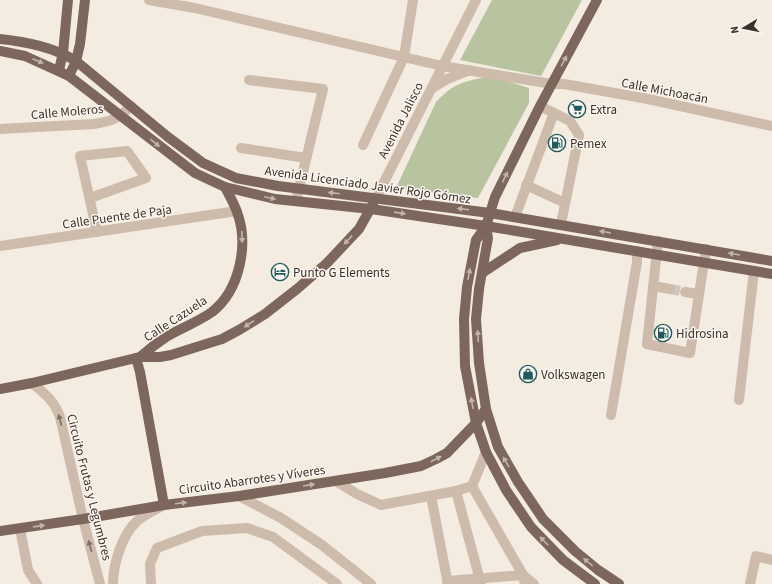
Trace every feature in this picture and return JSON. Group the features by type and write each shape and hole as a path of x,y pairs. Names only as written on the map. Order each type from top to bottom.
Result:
{"main road":[{"path":"59,70 63,53 68,0"},
{"path":"69,76 76,61 80,44 85,0"},
{"path":"595,584 563,560 531,527 506,490 486,452 476,423 465,366 464,319 467,287 476,240 486,226 495,197 540,106 597,0"},
{"name":"Avenida Licenciado Javier Rojo Gómez","path":"0,39 27,42 63,53 76,61 149,122 203,163 236,178 299,188 490,213 772,260"},
{"name":"Avenida Licenciado Javier Rojo Gómez","path":"0,51 25,56 59,70 69,76 195,173 225,187 275,199 371,209 486,226 772,274"},
{"path":"142,132 149,122"},
{"name":"Calle Cazuela","path":"138,357 166,337 212,311 226,296 236,275 242,252 242,232 237,212 225,187"},
{"name":"Avenida Jalisco","path":"160,357 222,339 265,314 297,290 327,263 359,229 376,198"},
{"path":"486,226 488,238 479,289 476,319 479,363 486,408 498,447 518,482 543,519 575,551 612,582"},
{"path":"482,273 520,248 566,239"},
{"path":"138,357 164,505"},
{"name":"Calle Cazuela","path":"0,389 32,383 138,357 160,357"},
{"name":"Circuito Abarrotes y Víveres","path":"0,531 164,505 239,496 392,472 421,466 436,460 447,453 476,423 486,408"}],"street":[{"name":"Calle Michoacán","path":"149,0 195,8 442,66 552,84 564,84 648,99 772,126"},
{"path":"363,145 404,57 413,0"},
{"name":"Avenida Jalisco","path":"376,198 476,0"},
{"path":"431,89 470,70"},
{"path":"249,80 323,89 296,201"},
{"name":"Calle Moleros","path":"0,129 108,122 121,116 131,106"},
{"path":"540,106 570,121 579,135 561,224"},
{"path":"515,217 554,113"},
{"path":"241,148 306,158"},
{"path":"90,198 146,178 127,151 80,156 97,232"},
{"path":"526,185 565,202"},
{"name":"Calle Puente de Paja","path":"0,246 237,212"},
{"path":"658,241 648,344 690,353 706,249"},
{"path":"611,415 637,251"},
{"path":"739,400 754,271"},
{"path":"653,286 670,289"},
{"path":"684,292 699,294"},
{"name":"Circuito Frutas y Legumbres","path":"32,383 50,398 60,417 83,519 100,584"},
{"path":"472,486 486,452"},
{"path":"336,481 357,494 381,505 456,491 472,486"},
{"path":"472,486 524,580"},
{"path":"456,491 480,581"},
{"path":"239,496 282,518 322,545 371,584"},
{"path":"431,496 447,583 524,580 534,584"},
{"path":"113,584 113,575 122,541 137,522 164,505"},
{"path":"20,528 28,570 37,584"},
{"path":"151,584 150,564 157,548 202,530 247,528 273,537 337,584"},
{"path":"750,584 756,556 772,560"}],"green space":[{"path":"492,0 582,0 541,76 460,60"},
{"path":"490,76 529,88 529,103 478,198 396,188 436,102 449,90 460,84"}],"tunnel":[{"path":"670,289 685,292"}],"place":[{"name":"Extra","path":"577,109"},
{"name":"Pemex","path":"557,143"},
{"name":"Punto G Elements","path":"280,272"},
{"name":"Hidrosina","path":"663,333"},
{"name":"Volkswagen","path":"528,374"}]}
